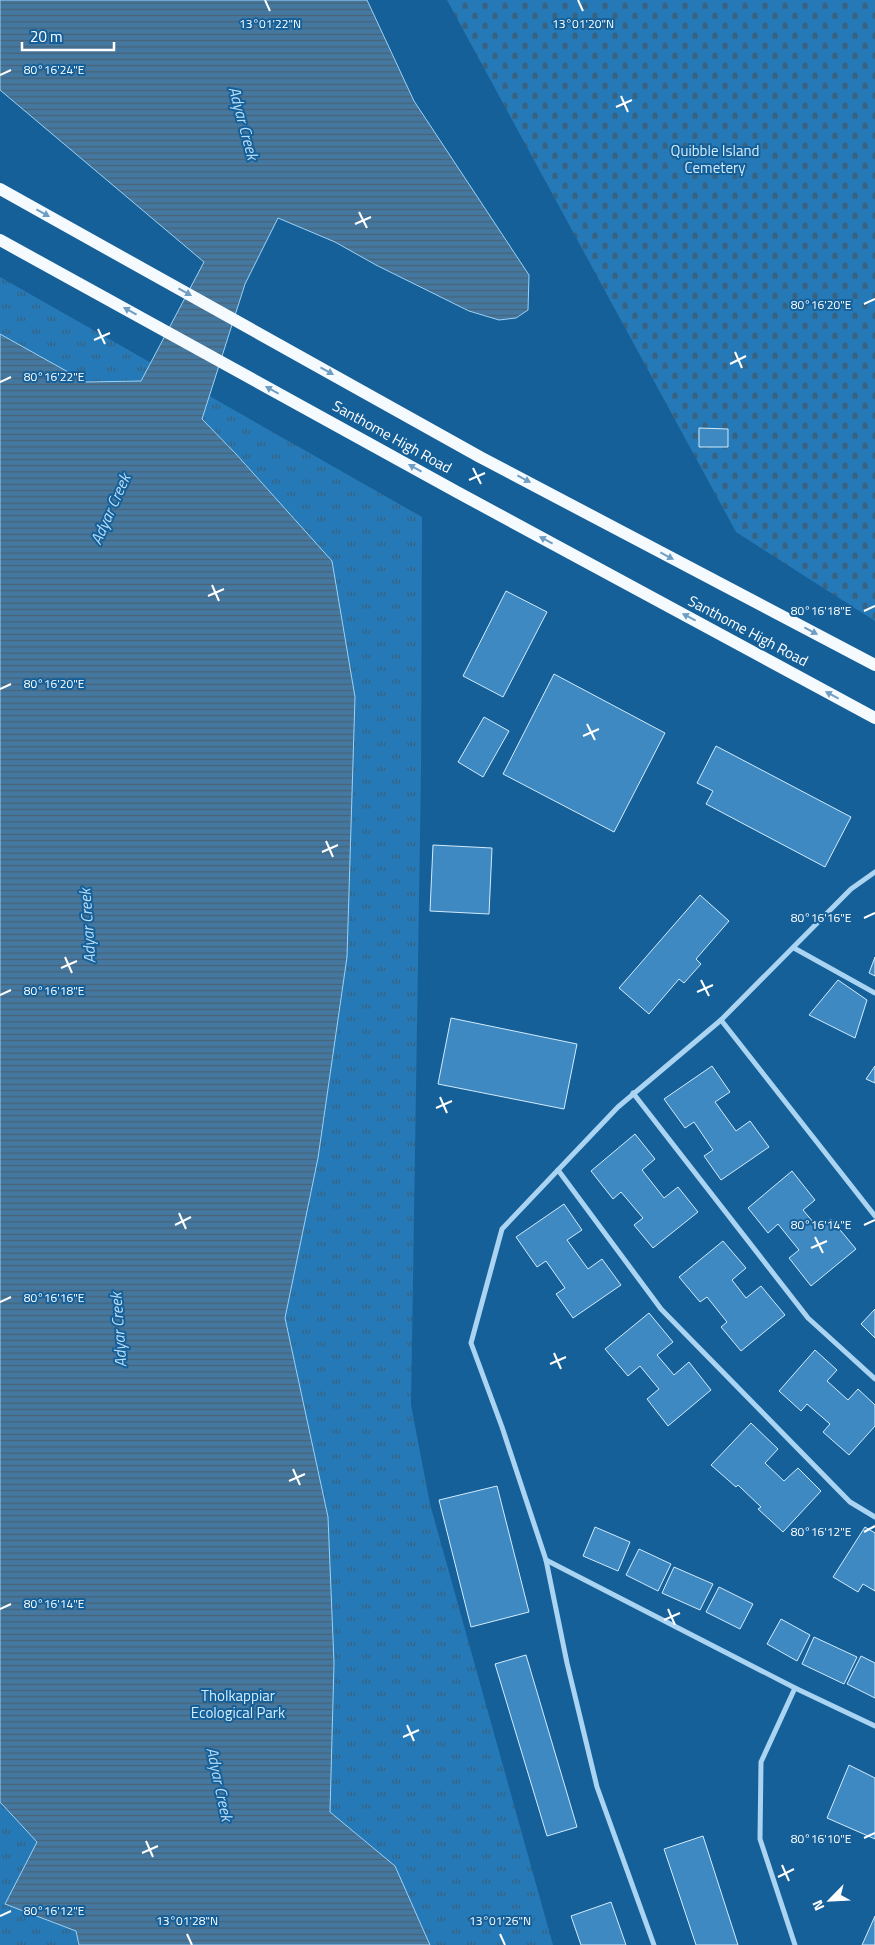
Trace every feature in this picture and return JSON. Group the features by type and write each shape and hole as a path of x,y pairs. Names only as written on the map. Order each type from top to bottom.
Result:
{"main road":[{"name":"Santhome High Road","path":"0,189 480,457 875,665"},
{"name":"Santhome High Road","path":"0,240 457,492 875,718"}],"street":[{"path":"654,1945 597,1787 567,1662 546,1560 502,1427 471,1343 502,1229 633,1093 721,1020 851,888 875,872"},
{"path":"794,948 875,993"},
{"path":"721,1020 875,1216"},
{"path":"633,1093 808,1318 875,1379"},
{"path":"558,1170 661,1309 850,1502 875,1517"},
{"path":"546,1560 795,1688 875,1726"},
{"path":"795,1688 761,1762 760,1839 795,1945"}],"green space":[{"name":"Quibble Island Cemetery","path":"447,0 875,0 875,621 736,532"},
{"name":"Tholkappiar Ecological Park","path":"0,277 422,517 421,772 411,1405 430,1504 553,1945 0,1945"}],"water":[{"name":"Tholkappiar Ecological Park","path":"0,0 367,0 414,101 529,275 528,310 516,318 499,320 469,311 376,265 335,242 278,218 245,284 202,419 332,561 355,697 347,957 318,1158 285,1318 328,1517 334,1663 330,1812 395,1866 430,1945 79,1945 76,1931 5,1904 37,1842 0,1802 0,334 86,382 141,381 204,262 0,90"}],"building":[{"path":"699,428 728,429 728,447 699,447"},
{"path":"506,591 547,612 503,697 463,676"},
{"path":"554,674 665,733 614,832 503,774"},
{"path":"484,717 509,731 483,777 458,762"},
{"path":"716,746 851,817 825,867 706,804 713,791 697,783"},
{"path":"433,845 492,848 489,914 430,911"},
{"path":"700,895 729,921 696,959 701,964 684,983 679,979 649,1014 619,988"},
{"path":"875,957 875,976 869,973"},
{"path":"838,980 867,1000 855,1038 809,1015"},
{"path":"451,1018 577,1044 564,1109 438,1084"},
{"path":"712,1066 730,1092 715,1102 736,1131 750,1121 769,1147 721,1180 704,1156 713,1150 694,1122 685,1128 664,1099"},
{"path":"875,1066 875,1083 866,1079"},
{"path":"635,1134 655,1159 642,1170 664,1198 678,1187 698,1212 653,1248 634,1225 643,1218 621,1192 613,1199 591,1171"},
{"path":"792,1171 815,1200 803,1210 819,1229 831,1219 856,1249 811,1286 789,1258 799,1250 778,1224 768,1233 748,1208"},
{"path":"564,1204 582,1230 567,1240 588,1269 602,1259 621,1285 573,1318 556,1294 565,1288 546,1261 537,1267 516,1237"},
{"path":"723,1241 746,1268 732,1280 746,1298 761,1286 785,1315 741,1351 721,1327 727,1322 707,1297 700,1302 679,1277"},
{"path":"875,1309 875,1338 861,1324"},
{"path":"649,1313 673,1342 657,1355 674,1375 689,1362 711,1390 668,1426 647,1399 659,1389 640,1366 628,1376 605,1349"},
{"path":"815,1350 837,1370 827,1381 848,1400 858,1389 875,1405 875,1426 849,1455 823,1432 830,1424 807,1404 801,1411 779,1391"},
{"path":"751,1423 778,1449 765,1463 784,1481 798,1468 821,1491 783,1532 758,1509 761,1507 738,1485 736,1487 711,1465"},
{"path":"497,1486 529,1612 471,1627 439,1500"},
{"path":"595,1527 630,1542 618,1571 583,1556"},
{"path":"865,1527 875,1533 875,1591 863,1584 858,1592 833,1577"},
{"path":"639,1549 671,1564 658,1591 626,1575"},
{"path":"674,1567 713,1584 700,1610 662,1593"},
{"path":"719,1587 753,1604 740,1629 706,1612"},
{"path":"781,1619 810,1635 797,1661 767,1644"},
{"path":"814,1637 857,1657 844,1684 802,1664"},
{"path":"526,1655 577,1827 547,1836 495,1664"},
{"path":"861,1656 875,1663 875,1698 847,1684"},
{"path":"849,1765 875,1778 875,1839 827,1818"},
{"path":"703,1836 738,1945 696,1945 664,1849"},
{"path":"611,1902 626,1945 581,1945 571,1916"},
{"path":"875,1916 875,1945 862,1945"}],"water label":[{"name":"Adyar Creek","path":"244,123"},
{"name":"Adyar Creek","path":"110,509"},
{"name":"Adyar Creek","path":"87,926"},
{"name":"Adyar Creek","path":"118,1330"},
{"name":"Adyar Creek","path":"220,1784"}]}
